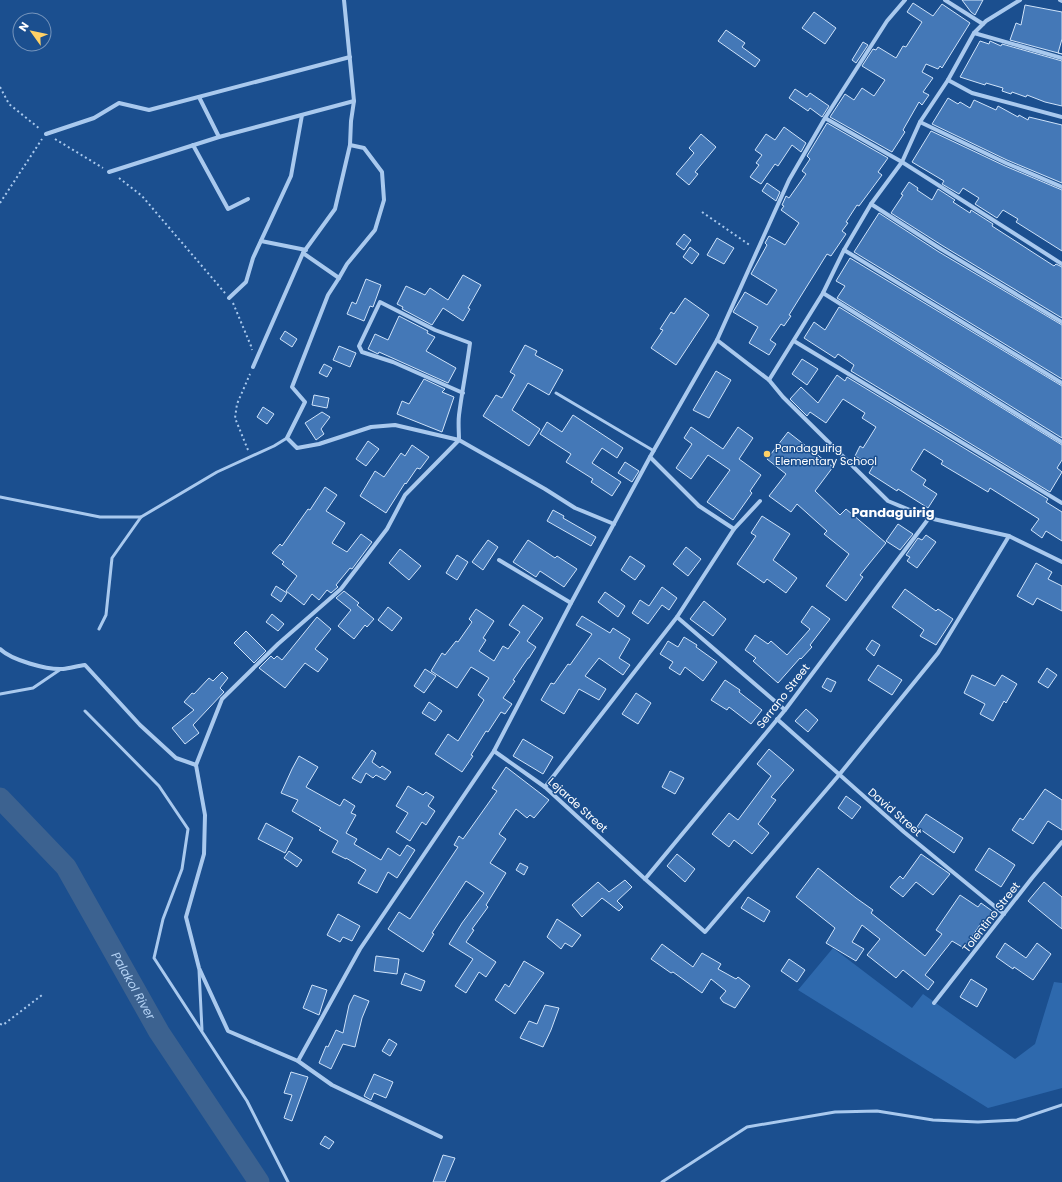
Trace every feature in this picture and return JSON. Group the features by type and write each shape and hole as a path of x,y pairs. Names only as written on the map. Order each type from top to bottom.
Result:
{"street":[{"path":"253,367 305,252 335,209 350,145 354,101 344,0"},
{"path":"298,1060 360,949 494,751 571,603 650,457 717,340 789,180 825,118 887,21 905,0"},
{"path":"945,0 983,24"},
{"path":"769,380 823,292 844,250 871,204 902,162 920,122 948,80 974,33 983,24 1020,0"},
{"path":"974,33 1062,58"},
{"path":"46,134 94,118 119,103 149,110 350,57"},
{"path":"948,80 972,93 1062,117"},
{"path":"199,96 219,137"},
{"path":"109,172 219,137 354,101"},
{"path":"229,298 246,282 260,241 292,176 302,115"},
{"path":"825,118 902,162 1062,264"},
{"path":"920,122 1006,163 1062,187"},
{"path":"193,145 228,209 248,199"},
{"path":"350,145 364,148 382,172 384,200 375,230 347,264 328,295 292,387 305,402 287,438 298,448 318,444 371,427 395,425 459,440 545,489 575,508 614,524"},
{"path":"871,204 941,249 1062,322"},
{"path":"260,241 305,252 339,278"},
{"path":"844,250 1062,383"},
{"path":"823,292 1062,442"},
{"path":"441,1137 332,1085 298,1060 228,1031 199,968 186,916 204,854 205,815 196,765 222,699 278,644 341,589 387,529 405,495 459,440 459,416 463,393 470,343 435,330 380,302 359,346 362,352 392,362 463,393"},
{"path":"717,340 769,380 783,397 888,501 928,518 1010,536 1062,562"},
{"path":"794,341 1062,503"},
{"path":"650,457 699,506 734,529"},
{"path":"545,787 677,617 734,529 760,501"},
{"name":"Serrano Street","path":"645,879 785,710 928,518"},
{"path":"839,775 938,653 1010,536"},
{"path":"499,560 571,603"},
{"path":"677,617 785,710"},
{"path":"0,649 5,654 38,666 62,669 85,665 140,725 176,758 196,765"},
{"name":"David Street","path":"777,719 904,832 1004,914"},
{"name":"Lejarde Street","path":"494,751 545,787 705,932 839,775"},
{"name":"Tolentino Street","path":"934,1003 1062,842"}],"lane":[{"path":"556,393 654,451"},
{"path":"99,629 106,615 112,558 141,517 216,472 274,446 287,438"},
{"path":"0,497 100,517 141,517"},
{"path":"0,694 33,688 62,669"},
{"path":"85,711 159,786 188,829 182,869 163,919 154,958 247,1101 288,1182"},
{"path":"199,968 202,1032"},
{"path":"662,1182 747,1127 835,1112 877,1111 933,1120 978,1122 1017,1120 1062,1106"}],"path":[{"path":"0,87 9,104 46,134 121,179 142,196 235,305 251,346 253,367 237,404 235,418 251,457"},
{"path":"0,203 46,134"},
{"path":"702,212 757,250"},
{"path":"0,1024 2,1025 42,995"}],"shaded area":[{"path":"833,948 912,1008 923,994 1015,1059 1035,1044 1054,982 1062,983 1062,1088 988,1108 798,990"}],"building":[{"path":"962,0 983,0 975,15"},
{"path":"913,3 933,16 942,4 970,23 942,68 940,66 938,69 926,64 922,72 933,78 923,92 929,95 922,105 919,102 903,130 905,132 892,152 830,117 845,94 854,100 862,88 874,96 885,80 862,66 873,49 876,50 878,47 896,58 903,46 906,47 922,22 907,12"},
{"path":"1025,5 1062,12 1062,39 1058,53 1010,40 1016,23 1021,25"},
{"path":"814,12 836,28 825,44 802,28"},
{"path":"726,30 745,43 742,47 760,60 755,67 718,41"},
{"path":"980,41 989,44 990,41 1001,46 1002,44 1062,61 1062,106 1045,102 1027,95 1026,97 1012,92 1011,94 1002,91 1003,88 986,83 985,85 960,77"},
{"path":"863,42 868,45 856,63 852,60"},
{"path":"795,89 807,97 810,93 829,106 822,117 810,108 808,111 789,98"},
{"path":"948,98 958,104 960,102 970,108 974,100 996,110 998,106 1018,117 1019,115 1028,120 1029,117 1062,125 1062,183 1007,160 932,124"},
{"path":"827,123 888,158 878,172 882,175 859,206 857,205 846,222 848,223 842,231 846,234 831,256 827,254 789,315 791,316 784,326 781,324 770,340 776,344 769,355 749,343 758,327 733,312 745,292 767,305 777,290 751,274 767,245 765,243 769,236 785,245 799,223 781,210 784,206 782,205 786,196 789,198 806,174 802,171 810,159 807,156"},
{"path":"784,127 806,143 801,152 792,145 778,166 775,164 761,184 750,177 759,165 756,163 762,155 755,150 766,134 775,140"},
{"path":"931,131 1005,166 1062,190 1062,251 1016,222 1018,219 1003,210 997,218 975,204 979,198 963,188 959,194 942,184 944,181 912,162"},
{"path":"701,134 716,147 695,172 698,174 689,185 676,174 694,153 689,148"},
{"path":"909,182 918,188 917,190 932,200 938,189 955,200 953,202 970,213 971,210 993,224 992,226 1054,266 1056,264 1062,267 1062,318 891,213 903,195 901,194"},
{"path":"767,183 780,192 776,201 762,191"},
{"path":"879,213 939,252 1062,325 1062,379 854,252"},
{"path":"684,234 691,240 684,250 676,244"},
{"path":"717,238 734,248 724,264 707,255"},
{"path":"690,247 699,254 692,264 683,257"},
{"path":"850,258 1062,386 1062,438 837,298 845,286 836,281"},
{"path":"463,275 481,285 468,308 470,309 463,321 443,308 432,325 402,309 403,307 397,304 406,286 425,295 430,288 448,300"},
{"path":"366,279 381,285 373,307 370,306 364,321 347,314 352,302 356,304"},
{"path":"685,298 709,315 676,365 651,348 663,330 660,329 671,312 674,314"},
{"path":"839,307 1062,445 1062,460 1057,468 1062,472 1050,492 851,371 854,365 838,354 835,358 804,338 814,322 825,330"},
{"path":"399,316 428,331 427,333 435,337 426,351 456,368 448,383 379,352 378,354 368,349 375,334 388,340"},
{"path":"285,331 297,339 292,347 280,339"},
{"path":"525,345 537,351 535,355 563,370 549,395 528,383 512,410 540,429 529,446 483,416 496,395 502,398 515,375 510,372"},
{"path":"339,346 356,353 350,367 333,360"},
{"path":"802,359 818,369 807,385 792,374"},
{"path":"324,364 332,368 327,377 319,373"},
{"path":"716,371 731,380 709,418 693,410"},
{"path":"837,375 845,381 847,377 1048,499 1046,502 1062,512 1062,541 1046,531 1042,538 1031,530 1039,519 990,488 988,492 941,464 943,461 924,449 911,470 926,480 923,485 937,494 928,508 869,473 873,466 855,456 860,446 863,448 876,427 862,418 865,413 843,399 826,423 810,412 807,416 790,399 801,387 818,403"},
{"path":"424,379 445,389 442,392 454,397 442,432 397,414 402,401 409,404"},
{"path":"314,395 329,398 327,408 312,405"},
{"path":"263,407 274,414 267,424 257,417"},
{"path":"322,412 330,417 321,429 324,434 316,440 305,423"},
{"path":"573,415 623,448 617,458 602,448 592,463 621,482 612,496 591,482 593,479 566,462 571,454 540,434 547,422 562,432"},
{"path":"691,427 723,449 738,427 753,438 739,459 761,475 750,491 752,493 733,520 707,502 730,470 708,455 691,479 676,468 692,444 684,438"},
{"path":"788,432 833,467 815,491 840,515 846,509 886,543 860,575 863,577 846,601 826,586 849,554 824,534 827,531 797,504 791,512 769,496 786,474 767,459"},
{"path":"368,441 379,449 366,466 356,459"},
{"path":"412,445 429,457 420,469 417,468 406,484 405,483 386,513 360,496 375,471 384,477 401,453 405,456"},
{"path":"625,462 639,471 632,482 618,473"},
{"path":"325,487 337,495 326,511 345,523 332,543 347,552 361,534 372,542 352,569 350,568 336,585 338,587 331,593 327,590 319,600 312,594 304,605 286,591 297,576 282,564 284,562 272,553 280,544 282,546 308,509 310,510"},
{"path":"553,510 564,516 563,518 596,537 591,546 547,521"},
{"path":"762,516 790,534 773,560 797,578 786,593 767,579 764,583 737,564 756,536 751,533"},
{"path":"898,524 913,534 900,550 886,541"},
{"path":"926,535 936,542 917,568 907,561 910,557 906,555 918,538 922,540"},
{"path":"488,540 498,547 483,570 472,562"},
{"path":"528,540 555,558 557,556 577,569 564,587 540,571 536,577 513,562"},
{"path":"686,547 701,559 688,576 673,564"},
{"path":"400,549 421,566 409,580 389,563"},
{"path":"457,555 468,562 457,580 446,573"},
{"path":"630,556 645,566 635,580 621,570"},
{"path":"1036,563 1052,572 1048,579 1062,586 1062,611 1037,598 1033,605 1017,596"},
{"path":"276,586 287,593 281,602 271,595"},
{"path":"662,587 677,598 669,610 662,605 648,624 632,613 640,600 649,606"},
{"path":"905,589 936,611 938,609 953,619 936,645 920,636 924,630 892,607"},
{"path":"344,591 359,603 357,605 374,619 367,627 365,625 354,639 338,626 351,610 336,598"},
{"path":"605,592 625,606 618,617 598,602"},
{"path":"704,601 726,619 713,636 690,619"},
{"path":"523,605 543,618 527,641 536,647 513,680 515,681 503,698 512,704 505,714 501,712 488,732 486,731 471,755 473,756 462,772 435,754 448,734 458,741 484,700 478,695 489,678 471,667 457,688 431,671 442,653 445,655 456,641 458,642 472,622 469,619 476,609 494,621 483,638 486,640 479,651 494,661 503,646 508,649 520,632 509,625"},
{"path":"812,606 830,619 810,645 812,647 778,683 753,661 756,658 745,650 755,635 768,644 771,641 787,655 810,629 801,622"},
{"path":"388,607 402,618 392,631 378,620"},
{"path":"272,614 284,624 278,631 266,622"},
{"path":"582,616 610,633 613,628 630,639 619,658 630,665 623,675 599,658 585,676 606,689 599,700 579,689 564,714 541,700 551,683 554,684 568,664 570,665 592,634 576,625"},
{"path":"317,617 331,629 315,649 328,659 318,672 305,663 285,688 259,668 271,656 274,659 277,656 282,660"},
{"path":"246,631 266,651 254,663 234,643"},
{"path":"684,637 697,645 696,647 717,662 703,681 685,667 680,675 669,668 673,662 660,654 668,641 678,647"},
{"path":"872,640 880,645 874,656 866,649"},
{"path":"878,665 902,680 892,695 868,680"},
{"path":"1047,668 1057,675 1048,688 1038,682"},
{"path":"425,669 436,676 424,693 414,686"},
{"path":"222,672 228,678 220,688 224,692 193,725 199,733 185,744 172,728 194,710 184,702 209,678 213,681"},
{"path":"972,675 995,686 1002,675 1017,684 1006,703 1004,701 993,721 980,714 985,704 964,693"},
{"path":"827,678 836,682 831,692 822,687"},
{"path":"725,680 740,690 739,692 762,710 751,724 729,707 727,710 711,700"},
{"path":"636,693 651,703 638,724 622,714"},
{"path":"429,702 442,711 435,721 422,713"},
{"path":"806,709 818,720 808,732 795,721"},
{"path":"523,739 553,757 543,774 513,756"},
{"path":"769,749 794,770 771,797 776,800 758,824 769,833 752,854 734,840 729,847 712,834 729,813 738,820 771,776 757,764"},
{"path":"372,750 376,753 372,762 380,768 382,766 391,772 385,780 376,775 373,778 366,773 361,783 352,778"},
{"path":"299,756 318,767 306,787 340,806 344,799 355,806 351,813 356,815 346,833 357,839 354,844 381,860 388,848 400,856 407,845 415,850 397,878 388,872 377,893 358,883 366,870 346,858 332,852 338,841 319,830 321,828 292,811 298,800 281,793"},
{"path":"506,767 549,800 534,818 530,815 527,818 516,809 499,834 506,839 490,863 506,873 486,905 488,907 472,929 474,930 466,942 496,962 486,977 479,972 466,993 455,986 473,959 449,944 484,893 466,881 432,933 434,934 423,952 388,929 399,912 410,919 458,847 454,845 459,836 463,839 497,791 492,788"},
{"path":"670,771 684,778 675,794 662,787"},
{"path":"408,786 423,795 426,792 434,797 428,806 435,811 426,825 422,822 410,841 396,832 408,813 396,806"},
{"path":"1045,789 1062,800 1062,830 1048,821 1033,844 1012,830 1020,818 1023,820"},
{"path":"846,796 861,807 852,819 838,808"},
{"path":"926,814 963,838 954,853 917,827"},
{"path":"266,823 293,838 285,853 258,839"},
{"path":"989,848 1015,865 1001,887 975,870"},
{"path":"289,851 302,860 297,867 284,858"},
{"path":"677,854 695,869 685,882 667,866"},
{"path":"921,854 950,874 933,895 916,882 903,897 890,887 900,876 903,879"},
{"path":"520,863 528,867 524,875 516,870"},
{"path":"818,868 873,910 871,913 925,956 942,934 936,930 960,895 978,907 981,903 995,913 984,928 980,925 964,948 952,941 925,975 934,982 928,990 903,970 896,978 867,955 880,939 862,925 852,942 864,949 856,961 826,943 835,928 796,897"},
{"path":"625,880 632,887 617,901 623,907 619,911 602,898 582,917 572,905 598,882 609,892"},
{"path":"1044,882 1062,897 1062,929 1028,901"},
{"path":"748,897 770,911 764,922 741,908"},
{"path":"338,914 360,926 352,941 343,937 340,942 327,935"},
{"path":"557,919 581,935 572,947 565,943 561,949 547,937"},
{"path":"1005,943 1026,958 1037,943 1051,954 1033,980 1014,967 1013,969 996,957"},
{"path":"662,944 693,967 702,953 721,964 718,969 736,979 738,977 750,986 735,1008 723,1002 720,998 726,991 711,979 702,993 673,972 671,973 651,959"},
{"path":"376,956 399,959 397,974 374,971"},
{"path":"789,959 805,970 797,982 781,971"},
{"path":"524,961 544,973 515,1014 495,1000 505,984 509,987"},
{"path":"405,973 425,981 421,991 401,984"},
{"path":"971,979 987,989 977,1007 960,997"},
{"path":"312,985 327,990 319,1015 303,1008"},
{"path":"354,995 369,1001 362,1018 355,1047 343,1044 331,1069 319,1063 326,1046 328,1047 336,1030 343,1033 349,1005"},
{"path":"545,1005 559,1008 543,1047 520,1038 529,1021 537,1024"},
{"path":"389,1039 397,1044 390,1056 382,1051"},
{"path":"291,1072 308,1077 292,1121 284,1118 292,1095 284,1093"},
{"path":"374,1074 393,1082 386,1098 374,1093 371,1100 364,1096"},
{"path":"325,1136 334,1142 329,1149 320,1144"},
{"path":"443,1155 455,1158 445,1182 433,1182"}],"waterway":[{"name":"Palakol River","path":"0,798 66,867 159,1032 259,1182"}],"place":[{"name":"Pandaguirig Elementary School","path":"767,454"}],"district":[{"name":"Pandaguirig","path":"893,512"}]}
